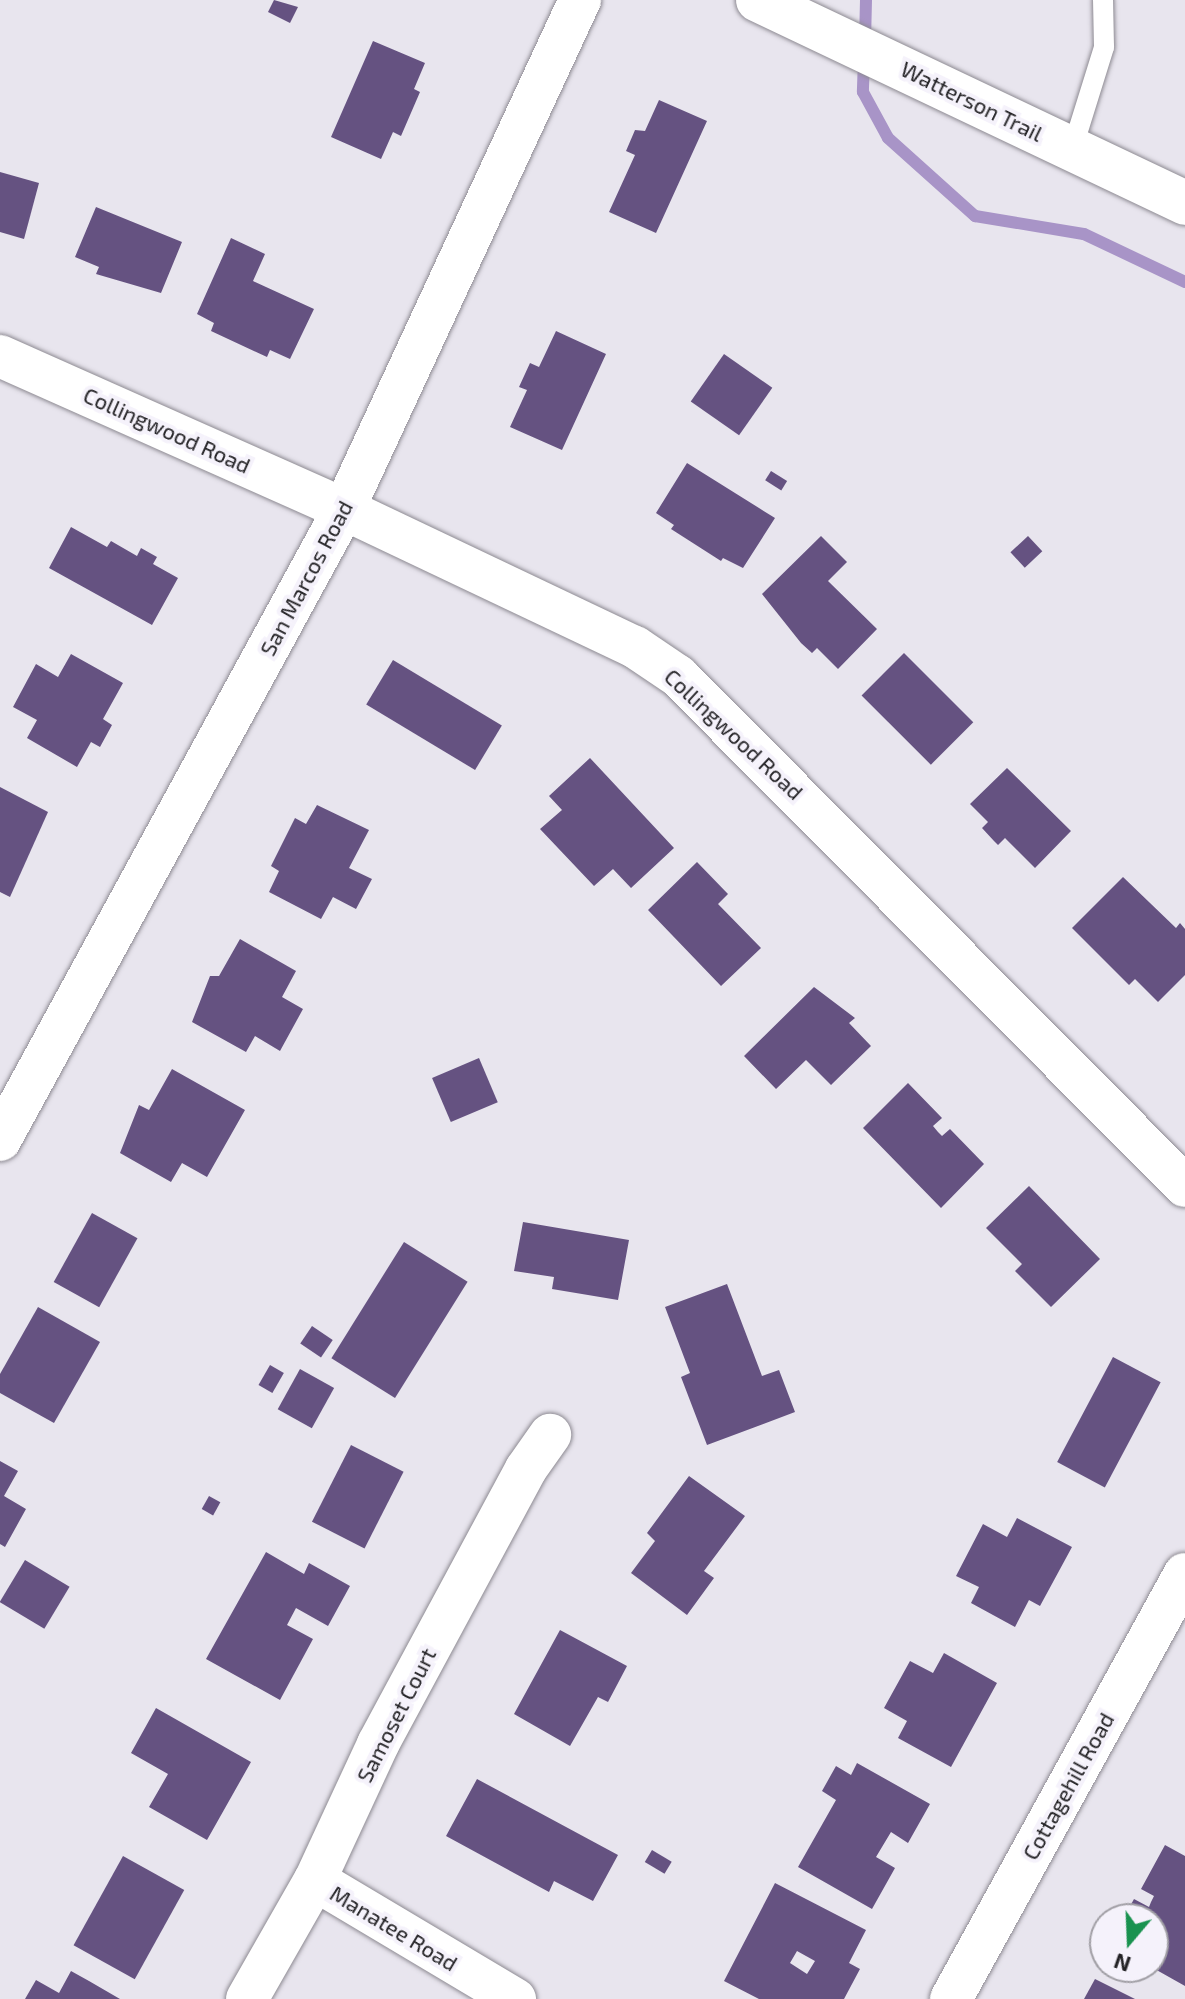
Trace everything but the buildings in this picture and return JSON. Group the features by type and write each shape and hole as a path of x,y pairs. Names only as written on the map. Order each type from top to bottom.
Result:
{"main road":[{"name":"Watterson Trail","path":"758,0 1185,203"}],"street":[{"name":"San Marcos Road","path":"0,1140 344,509 580,0"},
{"name":"Collingwood Road","path":"0,356 344,509 635,647 678,676 1185,1186"},
{"name":"Samoset Court","path":"247,1999 315,1880 378,1744 526,1469 550,1435"},
{"name":"Cottagehill Road","path":"951,1999 1185,1574"},
{"name":"Manatee Road","path":"315,1880 515,1999"}],"lane":[{"path":"1072,150 1104,47 1103,0"}],"waterway":[{"path":"865,41 866,0"},
{"path":"864,59 863,92 888,138 975,216 1084,234 1185,282"}]}
